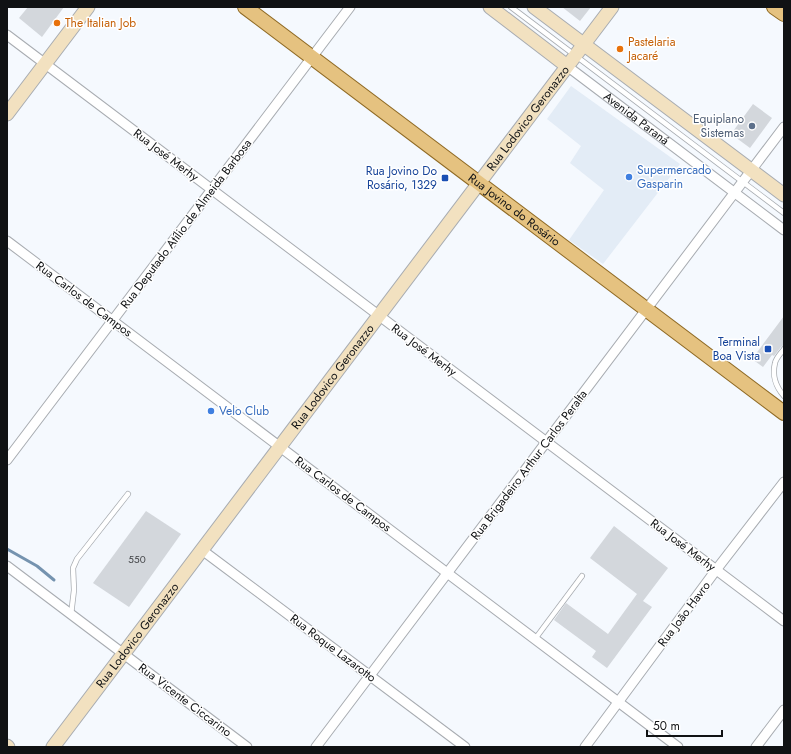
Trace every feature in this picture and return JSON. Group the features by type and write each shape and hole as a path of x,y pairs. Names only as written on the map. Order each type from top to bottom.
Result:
{"main road":[{"path":"7,114 88,7"},
{"name":"Rua Jovino do Rosário","path":"246,7 784,413"},
{"name":"Avenida Paraná","path":"490,7 571,61"},
{"path":"534,7 784,195"},
{"name":"Rua Lodovico Geronazzo","path":"53,747 612,7"},
{"path":"774,7 784,14"}],"street":[{"name":"Rua Deputado Atílio de Almeida Barbosa","path":"7,460 350,7"},
{"name":"Rua José Merhy","path":"7,35 784,621"},
{"name":"Avenida Paraná","path":"571,61 784,230"},
{"name":"Rua Brigadeiro Arthur Carlos Peralta","path":"316,747 784,127"},
{"name":"Rua Carlos de Campos","path":"7,241 678,747"},
{"name":"Rua João Havro","path":"585,747 716,570 784,482"},
{"name":"Rua Roque Lazarotto","path":"202,550 464,747"},
{"name":"Rua Vicente Ciccarino","path":"7,566 247,747"},
{"path":"756,747 784,710"}],"lane":[{"path":"511,7 571,61 743,182 784,213"},
{"path":"784,349 775,362 774,376 778,389 784,396"},
{"path":"71,614 74,590 73,568 77,559 128,494"},
{"path":"535,639 582,576"}],"shaded area":[{"name":"Supermercado Gasparin","path":"571,86 680,164 603,264 569,240 604,190 570,163 581,146 547,119"}],"building":[{"path":"28,7 64,7 42,37 19,18"},
{"path":"562,7 591,7 580,21"},
{"name":"Equiplano Sistemas","path":"753,104 772,118 750,148 731,134"},
{"name":"Terminal Boa Vista","path":"784,316 784,345 774,356 772,355 763,367 752,359"},
{"path":"146,511 181,534 129,607 93,583"},
{"path":"614,526 668,568 643,601 652,607 607,668 592,657 596,651 554,620 566,603 608,634 637,594 590,558"}],"waterway":[{"path":"7,549 37,566 54,580"}],"place":[{"name":"The Italian Job","path":"57,23"},
{"name":"Pastelaria Jacaré","path":"620,49"},
{"name":"Equiplano Sistemas","path":"752,126"},
{"name":"Supermercado Gasparin","path":"629,177"},
{"name":"Rua Jovino Do Rosário, 1329","path":"445,178"},
{"name":"Terminal Boa Vista","path":"768,349"},
{"name":"Velo Club","path":"211,411"}]}
